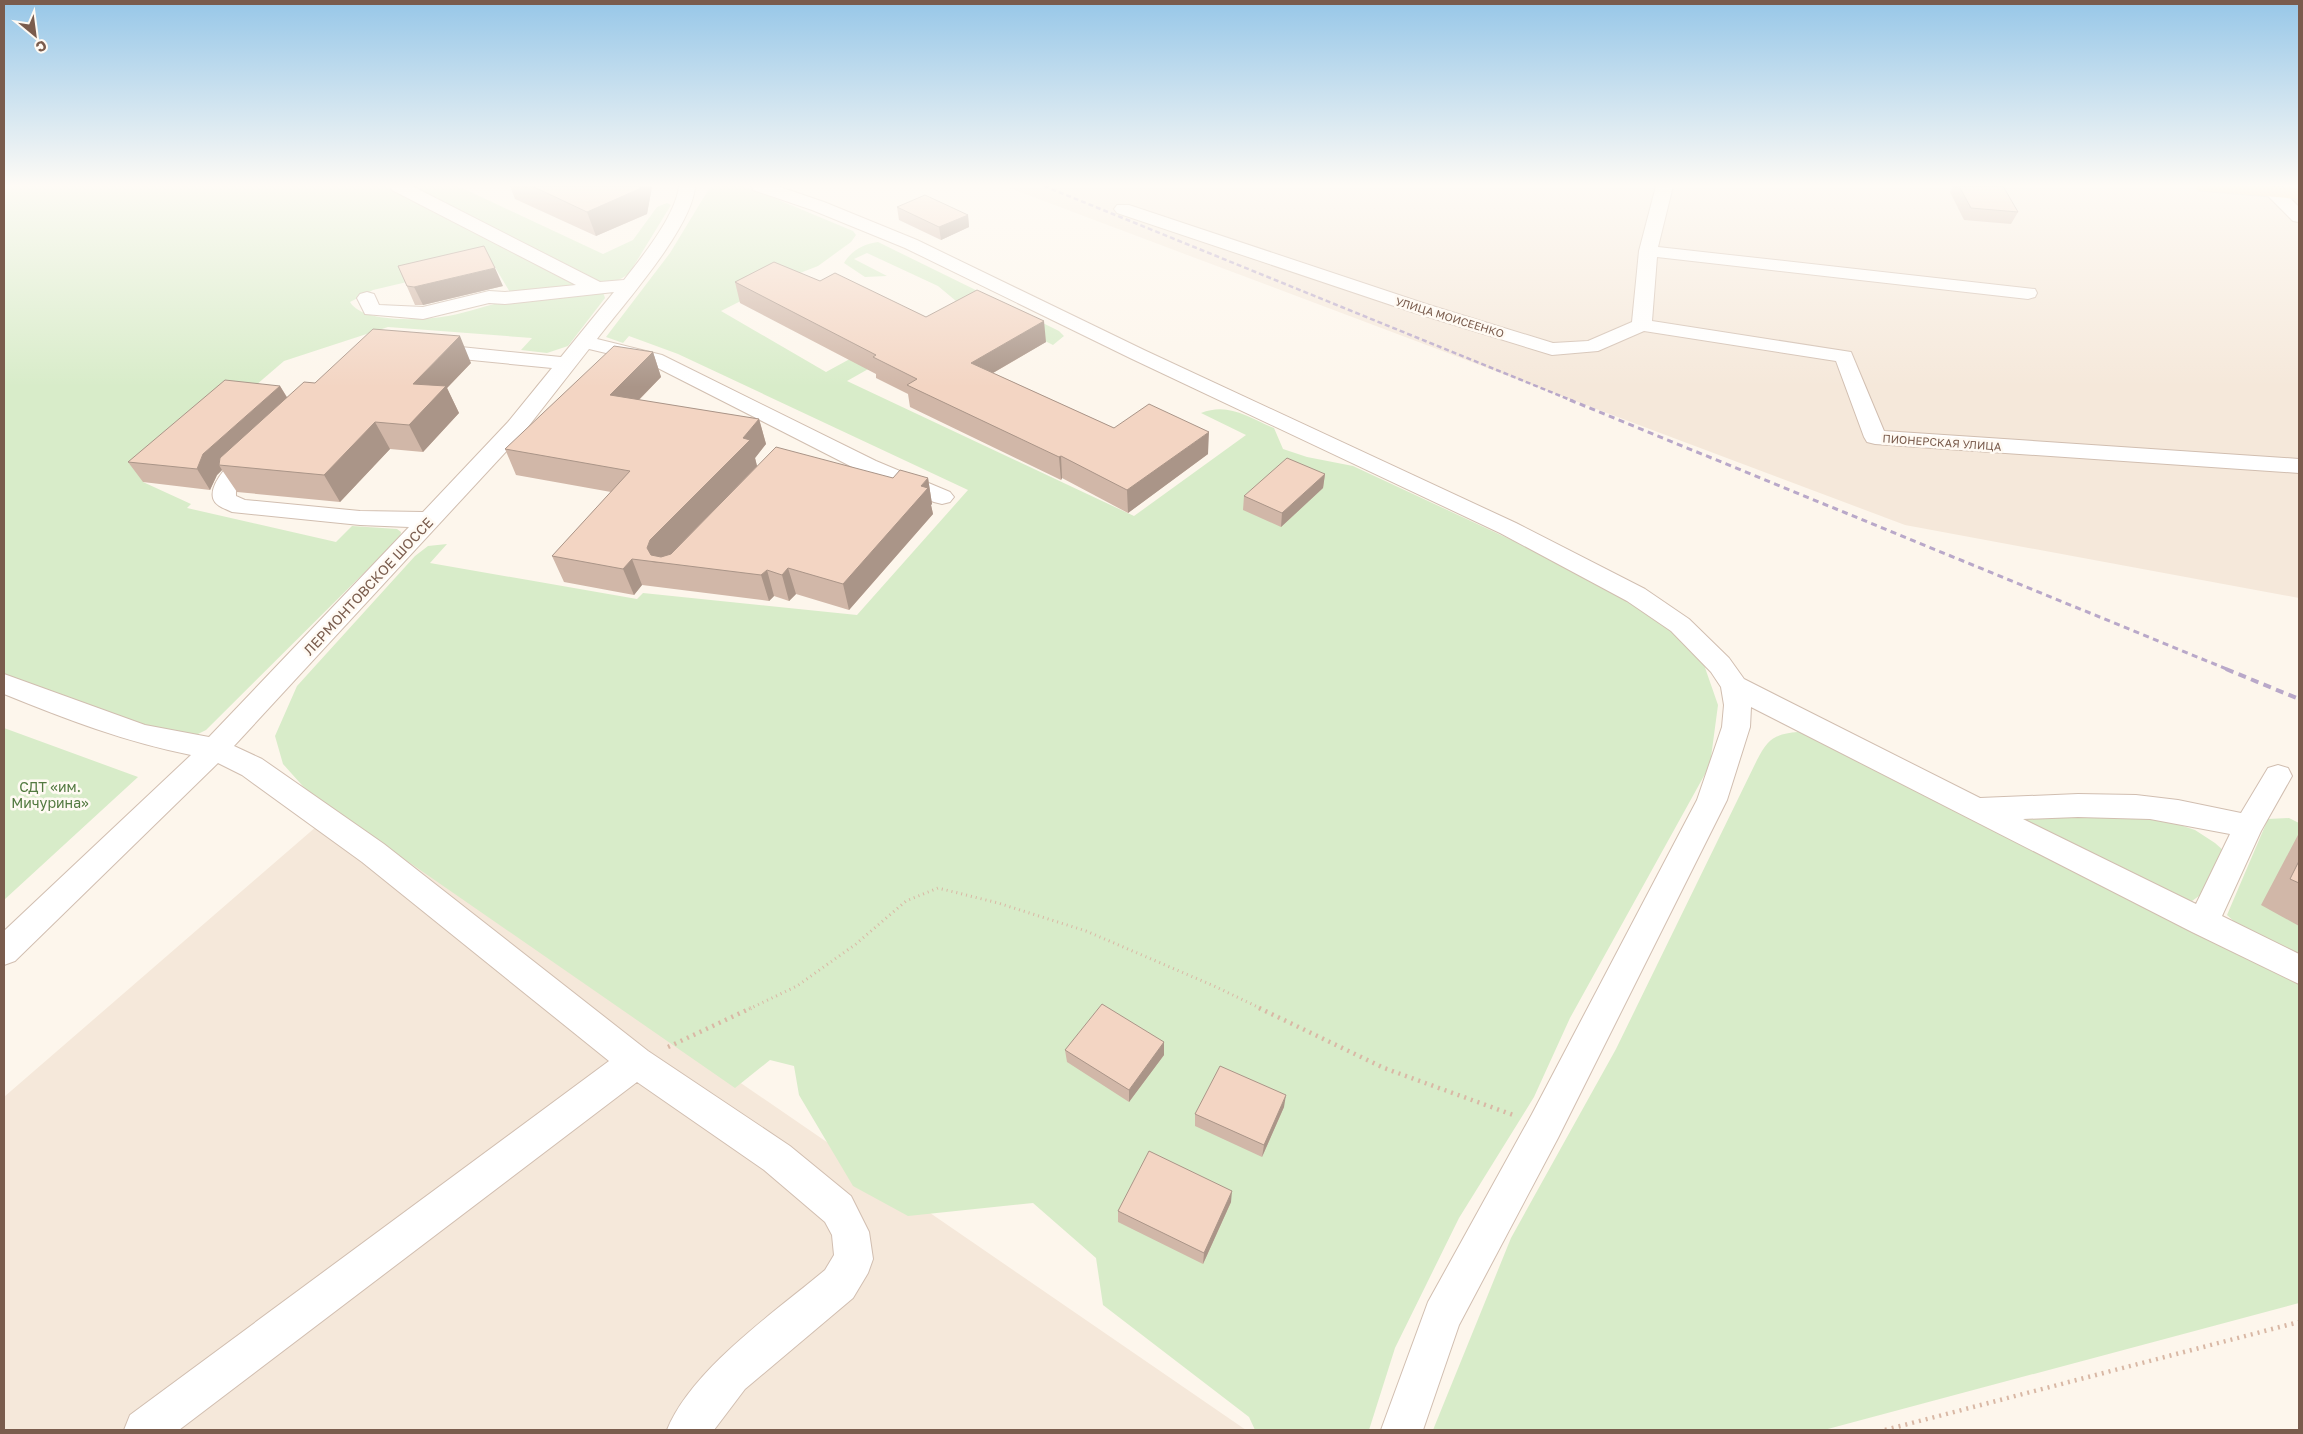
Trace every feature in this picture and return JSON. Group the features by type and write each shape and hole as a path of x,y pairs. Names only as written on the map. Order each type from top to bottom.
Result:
{"street":[{"path":"528,253 598,289"},
{"name":"ЛЕРМОНТОВСКОЕ ШОССЕ","path":"4,951 214,749 430,520 516,427 655,253"},
{"path":"929,253 1174,371 1508,528 1636,595 1680,625 1720,665 1734,686 1738,705 1736,727 1712,800 1545,1126 1442,1316 1402,1430"},
{"name":"УЛИЦА МОИСЕЕНКО","path":"1254,253 1419,308 1552,349 1591,347 1642,326"},
{"path":"1642,326 1648,253"},
{"path":"1665,253 2028,293"},
{"path":"367,298 372,310 423,313 489,297 505,298 630,285"},
{"name":"ПИОНЕРСКАЯ УЛИЦА","path":"1642,326 1844,356 1875,437 2299,466"},
{"path":"585,342 655,359 797,441 868,466 942,497"},
{"path":"414,348 568,364"},
{"path":"268,442 226,481 223,489 225,499 240,507 360,518 430,520"},
{"path":"4,684 94,719 144,735 214,749 252,767 373,853 636,1062 777,1158 838,1209 850,1232 854,1259 838,1284 731,1375 688,1430"},
{"path":"1734,686 1838,740 2299,970"},
{"path":"2203,923 2248,826 2278,776"},
{"path":"1978,809 2075,805 2136,806 2180,811 2248,826"},
{"path":"145,1430 636,1062"}],"path":[{"path":"636,1062 797,986 856,944 906,901 938,888 998,903 1086,931 1214,986 1384,1068 1545,1126"},
{"path":"1885,1430 2299,1322"}],"shaded area":[{"path":"1182,253 2299,253 2299,598 1905,525"},
{"path":"339,807 1246,1430 4,1430 4,1097"}],"green space":[{"path":"4,253 517,253 575,283 571,289 511,294 492,262 373,290 350,302 357,309 367,314 395,319 424,319 448,316 522,298 603,292 605,298 568,346 547,353 521,350 532,338 388,327 284,361 143,482 191,504 187,508 336,542 352,526 397,529 401,532 400,537 206,730 196,735 123,725 4,676"},
{"path":"539,253 642,253 626,276 618,280 594,281"},
{"path":"670,253 836,253 818,266 782,280 721,311 826,372 956,301 938,286 867,253 854,259 887,276 865,277 844,263 853,253 900,253 1059,331 1064,336 1053,345 978,307 847,381 1134,516 1246,435 1201,413 1220,409 1238,412 1274,428 1283,449 1307,457 1353,466 1546,556 1618,593 1670,629 1702,659 1718,705 1710,765 1570,1018 1534,1097 1459,1218 1395,1348 1369,1430 1255,1430 1249,1417 1103,1305 1096,1258 1033,1203 908,1216 853,1186 799,1095 794,1066 770,1060 735,1088 309,793 283,764 275,736 297,686 415,556 428,546 447,544 430,563 637,599 643,593 857,615 968,490 678,354 629,336 623,343 606,337"},
{"name":"СДТ «им. Мичурина»","path":"4,728 138,777 4,900"},
{"path":"1798,732 1814,737 2299,980 2299,1303 1824,1430 1433,1430 1511,1238 1616,1049 1757,760 1768,742 1783,734"},
{"path":"2007,816 2156,817 2195,830 2224,851 2206,891 2192,901 2168,895"},
{"path":"2289,818 2299,823 2299,957 2252,934 2227,915 2268,819"}],"building":[{"path":"454,253 487,253 495,268 414,287 407,286 398,266"},
{"path":"774,262 820,281 835,273 926,317 977,290 1044,321 971,363 1114,428 1149,404 1209,432 1127,490 1061,456 1059,457 907,385 917,379 873,357 876,355 735,282"},
{"path":"373,329 460,336 413,384 446,386 409,425 375,422 324,475 219,465 220,458 304,382 315,383"},
{"path":"614,346 653,352 610,395 759,419 743,438 750,440 650,540 647,548 651,555 661,557 671,554 776,447 893,478 900,470 928,478 921,486 928,488 843,584 788,568 782,575 767,570 761,575 632,559 623,569 552,556 630,471 505,449"},
{"path":"225,380 280,386 203,454 197,469 128,462"},
{"path":"1287,458 1325,474 1282,513 1244,496"},
{"path":"2299,861 2299,883 2290,879"},
{"path":"1102,1004 1164,1042 1129,1090 1065,1050"},
{"path":"1220,1066 1286,1095 1264,1145 1195,1114"},
{"path":"1149,1151 1232,1191 1204,1253 1118,1211"}],"railway":[{"path":"1209,253 1573,401"},
{"path":"1570,400 2229,670"},
{"path":"2226,669 2299,699"}]}
